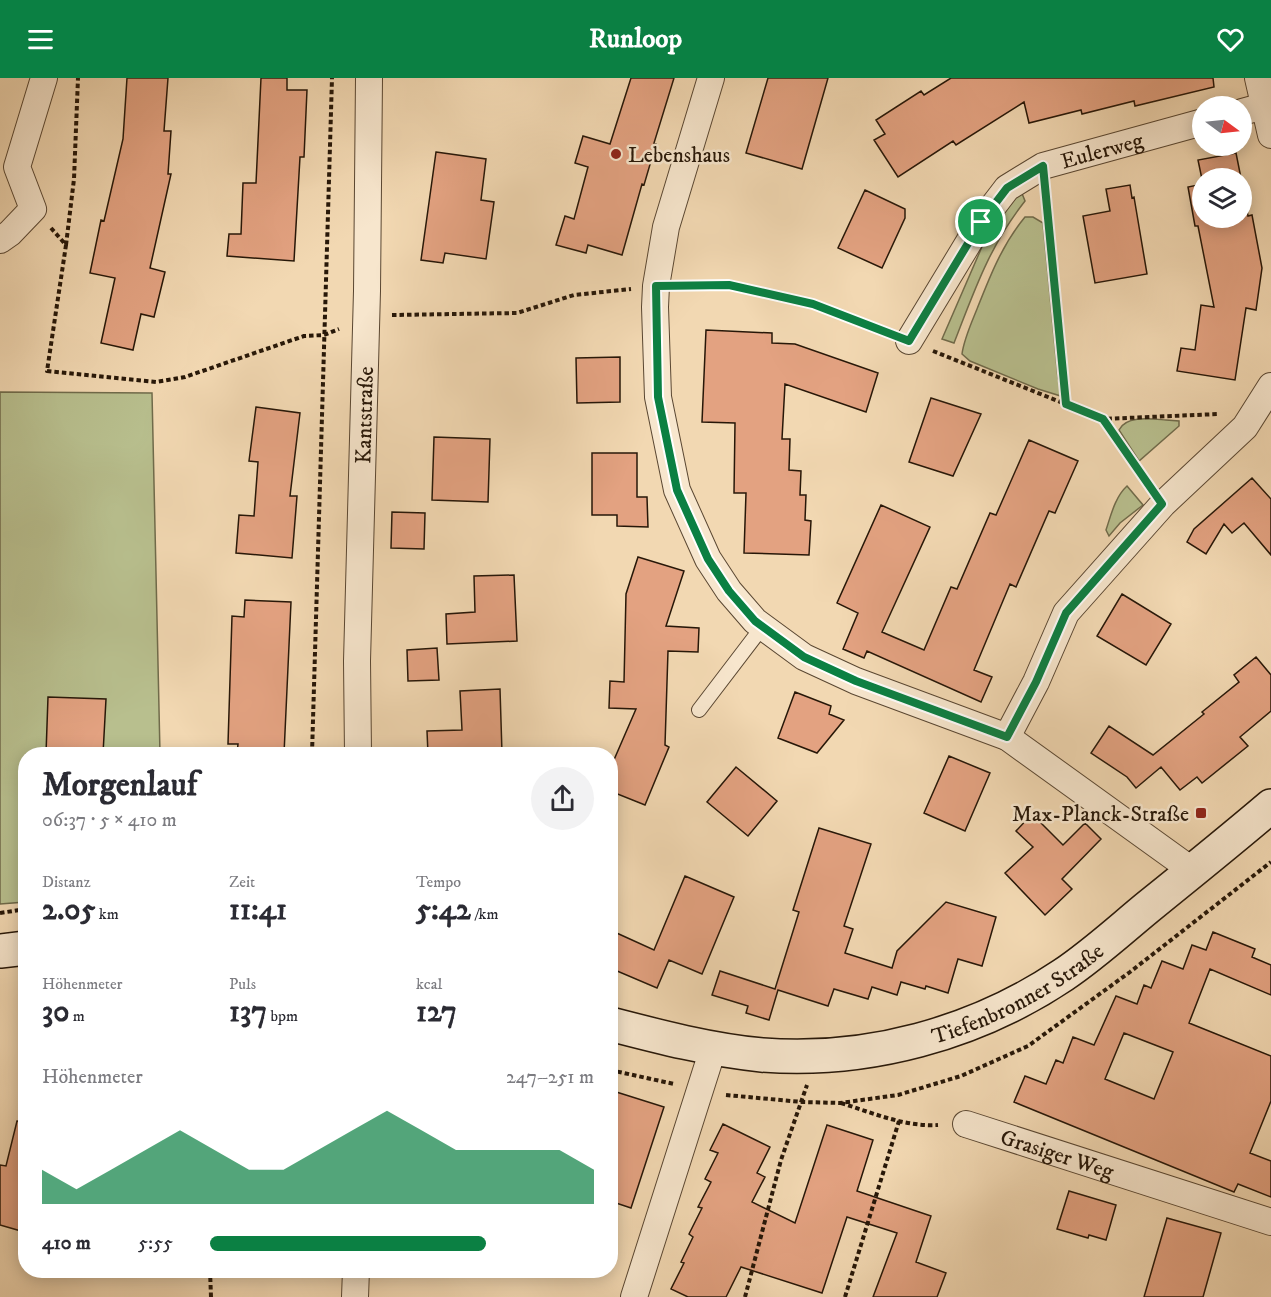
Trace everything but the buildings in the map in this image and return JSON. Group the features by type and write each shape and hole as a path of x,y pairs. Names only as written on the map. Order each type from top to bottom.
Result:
{"street":[{"path":"0,240 33,209 17,167 44,78"},
{"name":"Kantstraße","path":"357,747 349,662 356,397 366,319 359,291 362,111 369,78"},
{"path":"711,78 666,227 656,286 658,397 677,490 708,559 729,591 755,621 804,657 856,681 1007,737 1193,871"},
{"path":"1258,78 1263,122"},
{"name":"Eulerweg","path":"909,341 981,222 1007,188 1043,166 1104,153 1189,129"},
{"path":"1007,737 1036,682 1066,613 1187,474 1245,427 1270,387"},
{"name":"Tiefenbronner Straße","path":"618,1026 713,1049 763,1055 816,1056 867,1052 917,1041 963,1027 1015,1003 1063,975 1271,806"},
{"path":"0,951 18,949"},
{"path":"634,1297 713,1049"},
{"name":"Grasiger Weg","path":"966,1124 1271,1222"},
{"path":"355,1297 356,1278"}],"lane":[{"path":"699,710 727,681 763,626"}],"path":[{"path":"78,78 74,179 47,371 156,382 185,377 304,336 324,335 366,319 398,314 517,313 574,295 656,286 729,285 813,304 1103,419 1231,413 1245,427"},
{"path":"312,747 332,78"},
{"path":"1043,166 1066,404"},
{"path":"33,209 66,245"},
{"path":"1103,419 1162,504"},
{"path":"0,913 18,910"},
{"path":"745,1297 782,1160 816,1056"},
{"path":"840,1103 921,1126 966,1124"},
{"path":"845,1297 898,1121"},
{"path":"210,1278 211,1297"}],"green space":[{"path":"1021,191 1025,201 992,252 954,343 942,339 991,226"},
{"path":"1025,217 1033,217 1043,223 1058,378 1064,397 1038,389 970,361 962,354 968,332 992,273 1003,250"},
{"path":"0,392 152,393 160,747 18,747 18,903 0,904"},
{"path":"1133,420 1179,421 1179,426 1139,461 1119,430 1122,425"},
{"path":"1127,486 1143,505 1120,523 1109,536 1106,530 1112,512 1119,495"}],"place":[{"name":"Lebenshaus","path":"616,154"},
{"name":"Max-Planck-Straße","path":"1201,813"}],"route":[{"path":"1043,166 1066,404 1103,419 1162,504 1066,613 1036,682 1007,737 856,681 804,657 755,621 729,591 708,559 677,490 658,397 656,286 729,285 813,304 909,341 981,222 1007,188 1043,166"}]}
